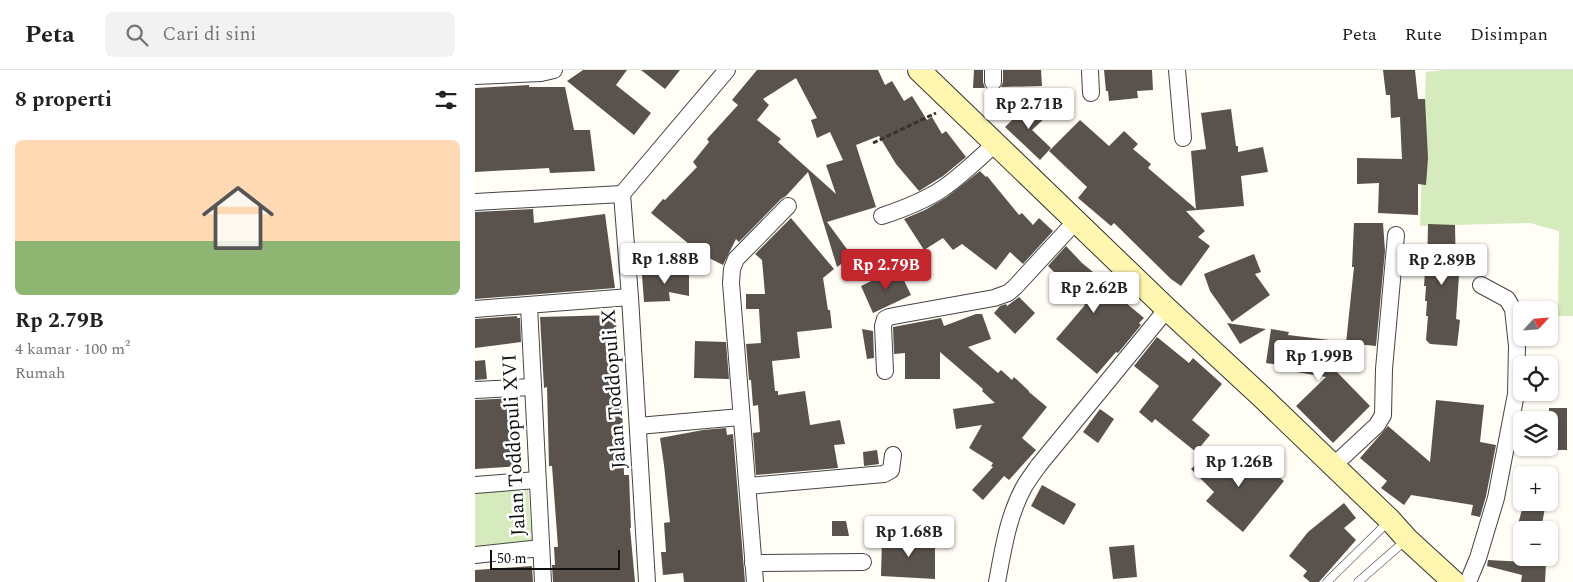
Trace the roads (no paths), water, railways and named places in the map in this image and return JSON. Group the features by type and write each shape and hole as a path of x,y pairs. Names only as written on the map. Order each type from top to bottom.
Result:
{"main road":[{"path":"919,70 1075,222 1262,397 1390,520 1407,539 1454,582"}],"street":[{"path":"475,76 541,73 554,70"},
{"path":"475,202 622,194 727,70"},
{"path":"1090,70 1091,93"},
{"path":"1177,70 1183,138"},
{"path":"882,216 919,202 941,190 995,144"},
{"name":"Jalan Toddopuli X","path":"622,194 647,582"},
{"path":"755,582 731,283 732,269 736,259 788,206"},
{"path":"885,371 883,326 885,319 899,314 994,298 1008,293 1075,222"},
{"path":"1333,466 1377,425 1383,415 1384,369 1396,236"},
{"path":"1468,582 1478,558 1496,498 1516,394 1517,346 1513,309 1507,299 1481,285"},
{"path":"475,309 630,297"},
{"name":"Jalan Toddopuli XVI","path":"529,306 543,582"},
{"path":"997,582 1009,525 1015,506 1025,486 1039,465 1167,310"},
{"path":"475,390 532,387"},
{"path":"638,426 741,417"},
{"path":"748,486 884,474 891,470 893,454"},
{"path":"475,485 537,480"},
{"path":"475,555 541,548"},
{"path":"753,563 863,562"}],"lane":[{"path":"1327,582 1390,520"},
{"path":"1358,582 1407,539"}]}
